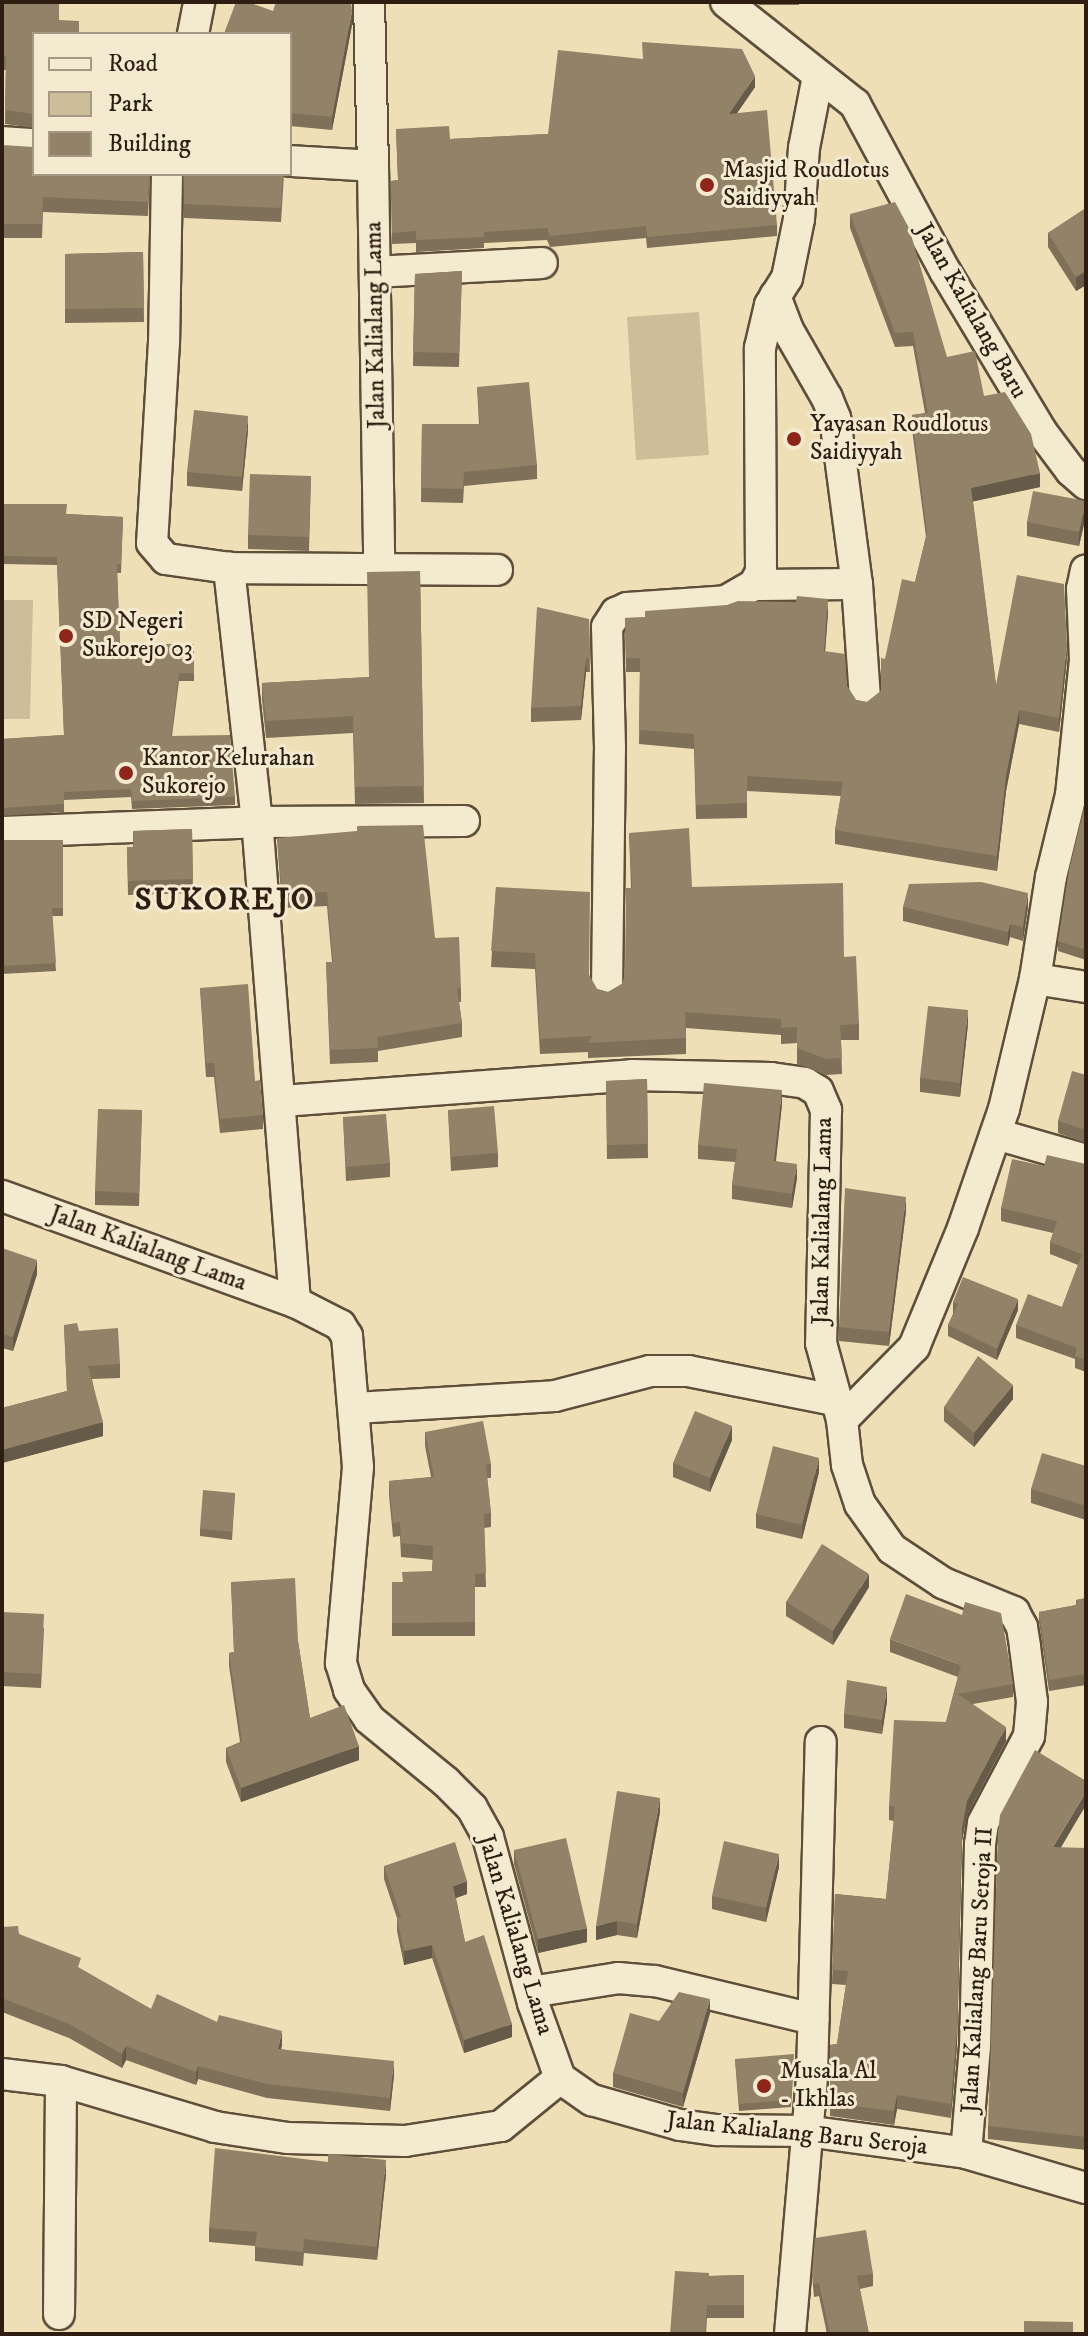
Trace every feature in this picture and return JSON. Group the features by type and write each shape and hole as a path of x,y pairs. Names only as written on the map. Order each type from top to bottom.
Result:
{"street":[{"path":"193,32 199,2"},
{"name":"Jalan Kalialang Lama","path":"369,2 379,567"},
{"name":"Jalan Kalialang Baru","path":"726,2 855,104 945,271 1041,431 1071,471 1086,484"},
{"path":"754,585 761,572 760,348 767,312 787,278 799,219 804,148 818,76"},
{"path":"2,142 32,144"},
{"path":"292,161 373,166"},
{"path":"167,176 164,356 152,543 166,559 229,568 497,570"},
{"path":"375,272 542,263"},
{"path":"775,296 788,330 835,418 857,584 865,698"},
{"path":"229,568 257,822 282,1101 295,1302"},
{"path":"355,1408 555,1396 650,1371 688,1371 838,1410 914,1347 963,1228 996,1134 1035,979 1051,877 1078,797 1085,660 1082,589 1086,570"},
{"path":"607,990 610,748 607,627 616,613 627,608 726,601 754,585 857,584"},
{"path":"2,832 257,822 464,821"},
{"path":"1035,979 1086,987"},
{"name":"Jalan Kalialang Lama","path":"282,1101 632,1075 771,1078 805,1083 818,1091 826,1110 821,1343 838,1410 847,1465 860,1504 892,1549 943,1583 1014,1612 1022,1627 1032,1702"},
{"path":"996,1134 1086,1160"},
{"name":"Jalan Kalialang Lama","path":"2,1196 295,1302 330,1318 340,1325 347,1336 358,1467 355,1530 341,1663 349,1690 369,1719 446,1782 472,1808 488,1837 531,1992 551,2086"},
{"name":"Jalan Kalialang Baru Seroja II","path":"966,2153 975,2046 983,1823 1029,1736 1032,1702"},
{"path":"790,2334 813,2019 821,1742"},
{"path":"531,1992 618,1978 643,1980 703,1990 813,2019"},
{"path":"2,2074 61,2081 215,2127 288,2138 405,2141 501,2126 551,2086"},
{"path":"59,2314 61,2081"},
{"name":"Jalan Kalialang Baru Seroja","path":"551,2086 680,2125 717,2130 806,2131 966,2153 1086,2188"}],"green space":[{"path":"699,312 709,455 636,460 627,317"},
{"path":"2,600 33,600 30,719 2,719"}],"building":[{"path":"2,2 59,2 59,20 79,21 79,32 32,32 32,114 5,110 6,56 2,56"},
{"path":"236,2 248,2 273,11 276,2 351,2 352,11 332,117 292,113 292,32 225,31"},
{"path":"642,42 742,49 755,76 729,114 767,110 777,225 647,237 646,226 550,236 547,228 484,232 484,237 416,240 416,231 392,233 391,181 398,180 396,129 449,126 450,139 548,134 558,50 643,59"},
{"path":"2,145 32,147 32,176 149,176 148,202 43,197 42,224 2,224"},
{"path":"184,176 283,176 281,208 184,204"},
{"path":"895,202 909,228 947,357 975,351 984,396 1005,392 1031,434 1040,473 971,488 996,685 1017,575 1064,584 1067,645 1059,718 1019,710 1006,776 997,856 835,830 843,782 747,776 747,803 696,805 694,734 639,730 640,658 626,658 625,618 645,617 645,611 727,605 738,601 796,602 797,596 828,599 824,651 845,654 847,686 856,700 867,702 881,691 881,658 885,659 902,579 915,582 927,532 912,415 928,413 913,332 895,333 850,214"},
{"path":"1086,208 1086,271 1076,277 1048,233"},
{"path":"143,252 144,308 65,309 65,254"},
{"path":"462,271 459,353 413,352 415,274"},
{"path":"529,382 537,465 464,472 463,489 421,488 422,424 480,424 477,387"},
{"path":"194,410 248,416 242,477 187,472"},
{"path":"250,474 311,476 309,537 248,535"},
{"path":"1033,491 1086,501 1079,532 1027,522"},
{"name":"SD Negeri Sukorejo 03","path":"2,504 67,504 66,514 123,517 121,565 117,564 120,644 194,644 194,673 179,673 171,736 230,735 235,797 132,801 131,789 64,792 64,804 2,808 2,739 64,735 57,557 2,556"},
{"path":"420,571 424,786 355,787 353,716 266,721 262,683 369,677 367,572"},
{"path":"537,607 589,619 590,658 586,658 581,706 531,708"},
{"path":"1086,799 1086,950 1058,941 1069,870"},
{"path":"423,825 435,938 459,937 461,988 457,988 462,1023 377,1037 378,1048 330,1050 326,962 333,962 327,892 282,894 277,838 357,831 357,826"},
{"path":"689,828 692,887 843,883 844,957 856,956 859,1024 840,1025 842,1058 826,1059 797,1048 797,1027 781,1028 781,1019 685,1012 686,1038 588,1043 592,1036 540,1039 535,953 491,951 496,887 590,892 589,975 597,989 608,992 622,984 625,974 626,888 632,888 629,833"},
{"path":"192,829 193,879 128,881 127,847 134,847 133,831"},
{"path":"2,840 63,840 63,908 52,908 56,963 2,966"},
{"path":"981,882 1028,893 1023,927 1010,924 1008,932 903,907 909,884"},
{"path":"248,984 255,1081 260,1080 263,1115 220,1119 214,1063 206,1063 200,988"},
{"path":"928,1006 968,1010 960,1083 920,1078"},
{"path":"1072,1071 1086,1075 1086,1130 1058,1121"},
{"path":"647,1079 648,1144 607,1145 606,1081"},
{"path":"704,1083 782,1090 774,1161 797,1164 792,1194 732,1185 737,1149 698,1145"},
{"path":"494,1106 498,1153 451,1157 448,1110"},
{"path":"98,1109 142,1110 139,1193 95,1191"},
{"path":"386,1114 390,1163 346,1167 343,1117"},
{"path":"1047,1155 1086,1164 1086,1360 1075,1356 1077,1348 1016,1325 1028,1294 1062,1307 1082,1254 1050,1242 1057,1221 1001,1208 1012,1159 1044,1166"},
{"path":"845,1188 906,1197 889,1332 839,1327"},
{"path":"2,1248 37,1260 13,1337 2,1334"},
{"path":"963,1277 1018,1299 997,1349 948,1325 958,1304 953,1302"},
{"path":"77,1323 79,1331 118,1328 120,1364 88,1366 103,1422 2,1450 2,1408 67,1391 64,1325"},
{"path":"978,1356 1013,1385 974,1433 944,1407"},
{"path":"695,1411 732,1426 710,1478 673,1463"},
{"path":"483,1421 491,1464 486,1465 491,1513 484,1514 486,1573 475,1574 475,1622 392,1623 392,1582 403,1582 402,1572 432,1571 433,1546 401,1543 400,1522 393,1523 389,1481 434,1477 425,1432"},
{"path":"773,1446 819,1458 802,1525 756,1514"},
{"path":"1042,1453 1086,1466 1086,1506 1031,1489"},
{"path":"203,1490 235,1493 232,1532 200,1529"},
{"path":"822,1544 869,1574 833,1631 786,1602"},
{"path":"295,1578 298,1641 310,1718 344,1705 359,1746 241,1788 226,1748 242,1742 229,1653 234,1652 231,1582"},
{"path":"906,1594 962,1615 965,1602 1001,1613 1013,1684 958,1694 1006,1727 967,1801 962,1828 957,2031 951,2104 897,2095 894,2111 830,2103 830,2045 837,2044 848,1971 832,1970 835,1894 886,1899 895,1807 889,1806 894,1720 946,1722 961,1665 890,1639"},
{"path":"1086,1598 1086,1674 1049,1680 1039,1612 1077,1605 1076,1600"},
{"path":"2,1612 44,1614 41,1674 2,1672"},
{"path":"847,1680 887,1687 882,1720 844,1714"},
{"path":"1035,1750 1086,1781 1086,1792 1053,1847 1086,1848 1086,2137 988,2126 1000,1815"},
{"path":"617,1791 660,1798 637,1924 617,1921 596,1926"},
{"path":"566,1838 587,1928 538,1939 514,1850"},
{"path":"724,1841 779,1854 766,1908 712,1896"},
{"path":"455,1842 467,1881 453,1886 465,1942 484,1935 512,2024 464,2040 432,1945 404,1951 397,1918 401,1917 384,1866"},
{"path":"18,1926 19,1934 81,1958 78,1967 151,2009 157,1994 217,2022 219,2015 282,2031 278,2049 394,2061 390,2098 267,2084 198,2066 196,2072 126,2046 122,2054 69,2024 2,1998 2,1927"},
{"path":"679,1992 710,1999 683,2093 613,2073 630,2013 659,2021"},
{"name":"Musala Al - Ikhlas","path":"794,2054 791,2100 739,2104 735,2059"},
{"path":"215,2148 328,2162 328,2154 386,2160 377,2247 304,2239 303,2252 255,2247 257,2232 209,2228"},
{"path":"866,2230 873,2274 857,2276 869,2334 830,2334 819,2283 814,2284 812,2273 815,2238"},
{"path":"675,2271 709,2273 709,2276 744,2275 744,2305 707,2305 705,2334 670,2334"},
{"path":"1024,2321 1073,2322 1073,2334 1024,2334"}],"place":[{"name":"Masjid Roudlotus Saidiyyah","path":"707,185"},
{"name":"Yayasan Roudlotus Saidiyyah","path":"794,439"},
{"name":"SD Negeri Sukorejo 03","path":"66,636"},
{"name":"Kantor Kelurahan Sukorejo","path":"126,773"},
{"name":"Musala Al - Ikhlas","path":"764,2086"}],"district":[{"name":"SUKOREJO","path":"225,900"}]}
